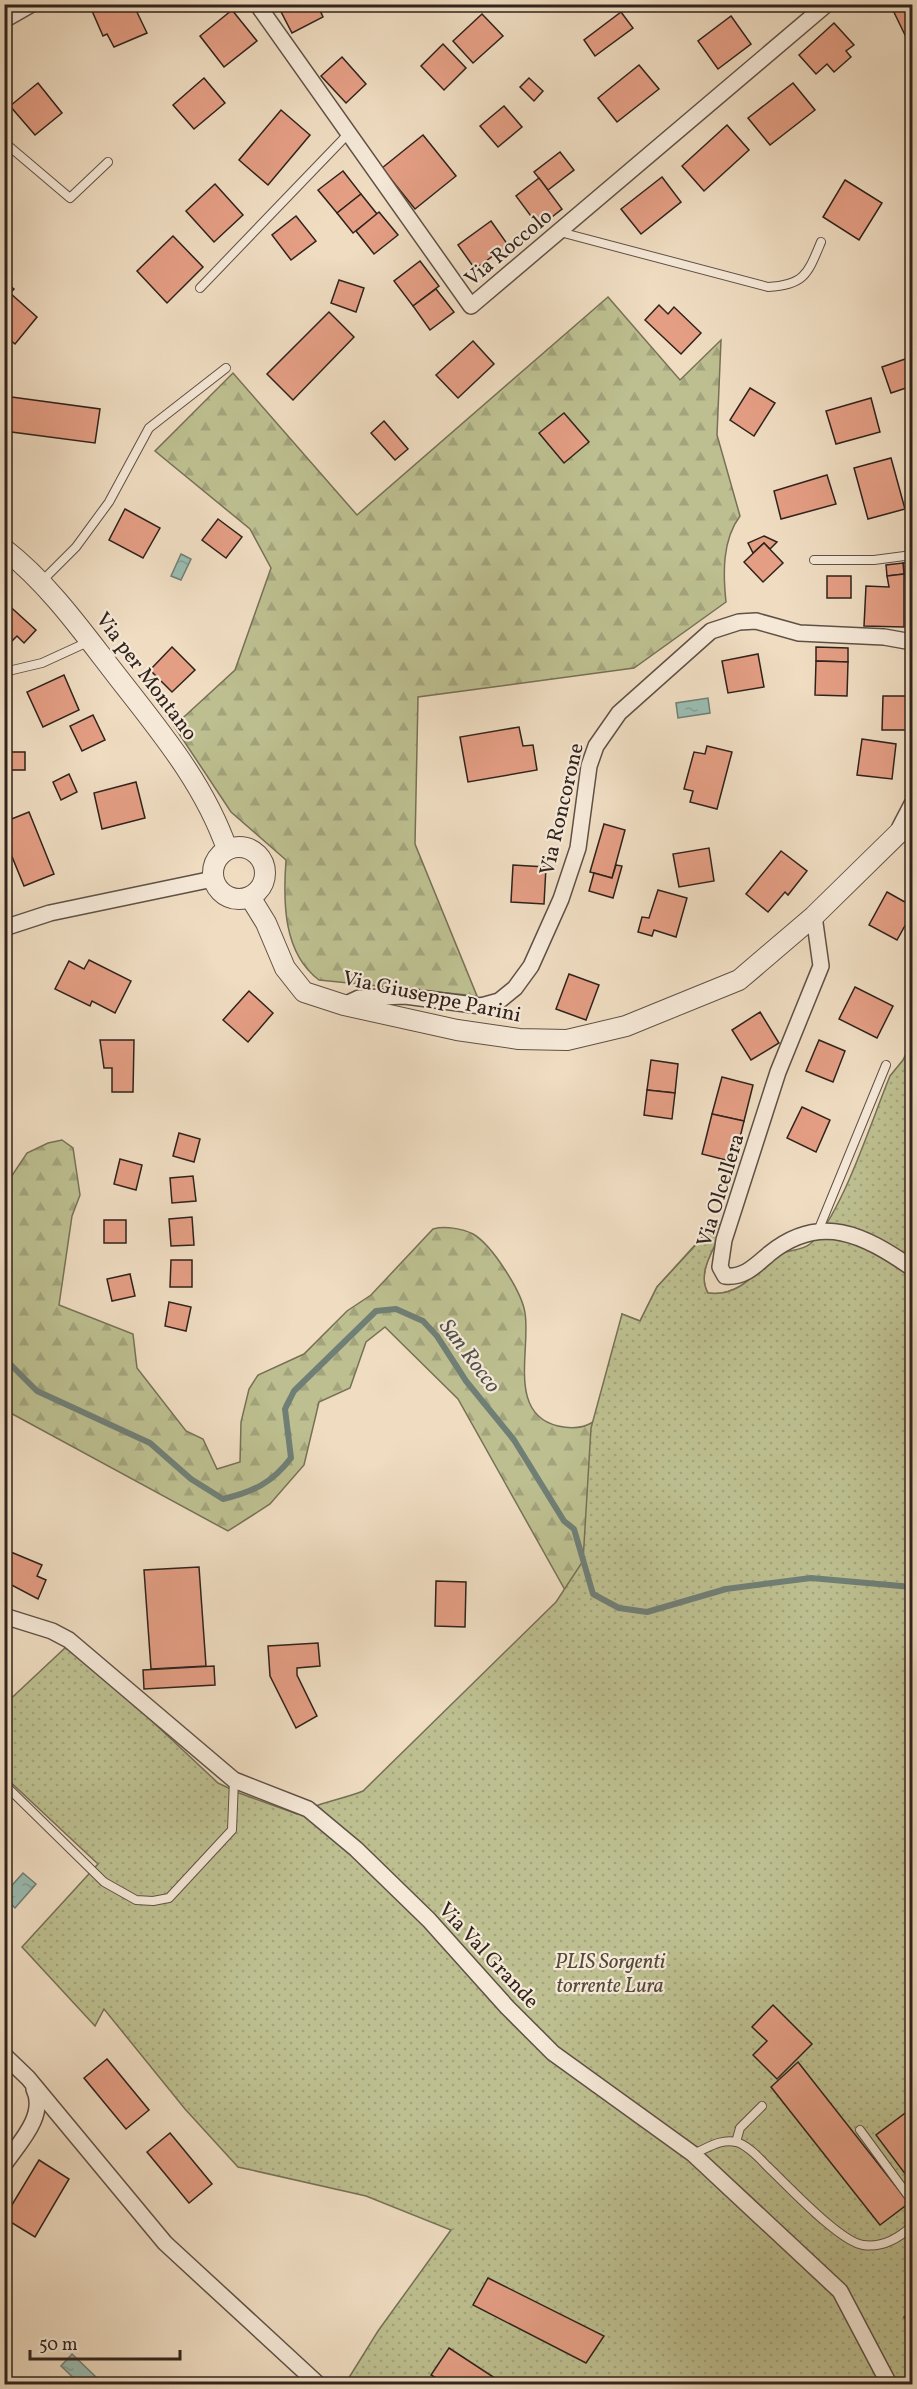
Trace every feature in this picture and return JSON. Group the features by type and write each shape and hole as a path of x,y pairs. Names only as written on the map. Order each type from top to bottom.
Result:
{"street":[{"path":"4,20 32,4"},
{"name":"Via Roccolo","path":"257,4 471,306 828,4"},
{"name":"Via per Montano","path":"4,549 42,582 180,758 216,818 227,849"},
{"name":"Via Roncorone","path":"344,1005 359,998 405,996 481,1006 499,1002 515,988 535,957 561,899 578,848 589,766 596,746 620,713 711,631 739,622 756,621 799,633 884,637 912,642"},
{"path":"892,840 912,804"},
{"name":"Via Giuseppe Parini","path":"250,897 266,923 285,968 304,992 344,1005 457,1030 519,1039 567,1040 626,1026 740,980 814,916 912,820"},
{"path":"238,846 250,849 259,856 264,867 264,879 259,889 250,897 239,899 227,897 218,889 213,879 213,867 218,856 227,849 238,846"},
{"path":"4,928 50,913 213,879"},
{"name":"Via Olcellera","path":"814,916 821,966 778,1072 724,1240 720,1267 725,1276 747,1272 782,1244 818,1233 835,1232 865,1238 912,1268"},
{"name":"Via Val Grande","path":"4,1616 52,1631 69,1640 234,1780 308,1809 356,1850 429,1920 553,2053 693,2154 840,2291 889,2385"},
{"path":"4,2055 33,2086 165,2243 318,2385"},
{"path":"4,2165 36,2116 39,2106 33,2086"}],"lane":[{"path":"200,288 349,133"},
{"path":"4,142 70,198 108,162"},
{"path":"559,232 768,287 791,286 797,281 809,270 821,242"},
{"path":"42,582 76,547 109,502 149,428 226,368"},
{"path":"814,560 874,560 912,555"},
{"path":"4,672 42,663 90,641"},
{"path":"818,1233 886,1065"},
{"path":"4,1784 104,1882 136,1900 153,1901 169,1898 232,1830 234,1780"},
{"path":"736,2142 740,2128 762,2106"},
{"path":"860,2130 912,2201"},
{"path":"693,2154 718,2142 736,2142 756,2156 841,2234 862,2245 884,2244 901,2236 912,2226"}],"green space":[{"path":"608,297 680,380 721,340 717,435 740,516 730,536 725,558 726,602 634,668 418,697 415,844 477,996 319,980 298,956 292,941 286,909 286,860 231,812 174,726 235,670 271,568 250,529 155,451 233,373 357,515"},
{"name":"PLIS Sorgenti torrente Lura","path":"912,1041 912,2384 345,2384 378,2331 451,2230 366,2196 238,2167 185,2109 104,2009 95,2026 22,1947 98,1864 5,1777 4,1705 65,1648 88,1661 218,1783 297,1814 363,1791 556,1602 583,1561 591,1428 622,1314 640,1321 657,1287 716,1223 724,1227 705,1269 705,1285 708,1293 728,1292 744,1284 777,1255 810,1244 822,1231 833,1212 855,1165 890,1076 903,1060"},
{"path":"62,1140 73,1148 80,1195 72,1216 59,1305 133,1334 137,1368 186,1431 203,1439 217,1469 240,1462 241,1422 249,1389 258,1375 304,1354 347,1311 371,1295 433,1229 453,1228 473,1234 497,1258 523,1304 526,1328 525,1379 532,1408 542,1419 567,1428 581,1427 593,1422 620,1353 622,1314 640,1321 657,1287 713,1225 716,1223 724,1227 705,1269 705,1285 708,1293 729,1291 747,1282 778,1253 588,1631 458,1399 385,1327 366,1342 350,1388 319,1402 304,1465 270,1504 228,1531 5,1410 5,1186 27,1153 48,1143"}],"water":[{"path":"181,554 191,559 181,580 171,576"},
{"path":"708,698 710,713 678,718 676,703"},
{"path":"23,1873 36,1884 15,1908 5,1898 5,1893"},
{"path":"72,2354 96,2377 89,2384 80,2384 61,2366"}],"building":[{"path":"4,4 16,4 4,13"},
{"path":"89,4 124,4 126,10 134,6 147,33 114,47 107,34 103,36"},
{"path":"277,4 317,4 323,17 292,33"},
{"path":"343,4 362,4 345,11"},
{"path":"890,4 912,4 912,31 905,35"},
{"path":"232,10 257,41 224,67 200,36"},
{"path":"621,12 633,28 595,56 584,40"},
{"path":"482,14 503,36 473,63 453,41"},
{"path":"731,16 751,44 718,69 698,41"},
{"path":"834,23 854,45 846,51 851,57 834,72 827,64 816,74 799,55"},
{"path":"443,44 466,68 444,90 421,66"},
{"path":"342,57 366,84 346,103 321,76"},
{"path":"639,65 659,89 617,122 598,98"},
{"path":"204,78 225,103 194,129 173,105"},
{"path":"529,78 543,91 534,101 520,87"},
{"path":"38,83 62,113 35,135 10,106"},
{"path":"793,83 815,110 770,145 748,118"},
{"path":"504,106 522,127 498,147 480,126"},
{"path":"281,110 310,135 268,185 239,160"},
{"path":"727,125 749,150 704,191 682,166"},
{"path":"423,135 456,176 415,209 382,168"},
{"path":"560,152 574,170 548,190 534,172"},
{"path":"343,171 361,194 337,213 318,190"},
{"path":"662,177 681,202 641,234 621,209"},
{"path":"539,178 562,209 539,227 516,196"},
{"path":"845,180 882,203 859,240 823,217"},
{"path":"215,184 243,215 214,242 186,211"},
{"path":"361,194 377,214 353,233 337,213"},
{"path":"379,212 398,235 374,254 356,231"},
{"path":"296,216 316,241 291,260 272,235"},
{"path":"491,221 508,245 475,269 458,245"},
{"path":"173,236 203,267 167,303 137,271"},
{"path":"420,261 439,286 413,306 394,281"},
{"path":"339,280 364,288 356,312 331,303"},
{"path":"4,281 14,289 10,293 37,317 15,344 4,335"},
{"path":"436,289 454,312 430,330 413,306"},
{"path":"659,305 668,314 674,307 701,333 681,354 645,320"},
{"path":"329,312 354,337 293,400 267,374"},
{"path":"473,341 494,364 458,398 436,375"},
{"path":"908,358 912,373 912,386 891,393 882,367"},
{"path":"750,388 775,403 754,436 730,420"},
{"path":"4,396 100,409 95,443 4,431"},
{"path":"871,398 880,432 836,444 826,411"},
{"path":"564,413 589,442 564,463 539,433"},
{"path":"384,421 408,449 395,460 371,433"},
{"path":"891,458 905,509 868,519 854,468"},
{"path":"827,475 836,504 781,519 774,491"},
{"path":"125,509 160,528 143,558 109,540"},
{"path":"218,519 242,537 226,558 202,540"},
{"path":"764,536 777,542 770,549 764,543 753,553 748,543"},
{"path":"764,543 783,563 763,582 744,562"},
{"path":"912,562 912,583 906,583 903,563"},
{"path":"903,563 904,574 887,576 886,565"},
{"path":"904,574 904,627 864,626 866,586 889,587 887,576"},
{"path":"827,576 851,576 851,598 827,598"},
{"path":"4,601 36,630 24,643 17,636 4,649"},
{"path":"172,647 195,670 172,692 150,670"},
{"path":"816,647 848,648 848,662 816,661"},
{"path":"758,654 764,687 728,693 722,661"},
{"path":"816,661 848,662 847,696 815,695"},
{"path":"64,675 79,710 43,727 27,692"},
{"path":"883,696 909,696 909,730 882,730"},
{"path":"93,715 105,740 82,751 70,726"},
{"path":"519,727 523,746 533,745 537,770 468,782 460,737"},
{"path":"862,739 896,744 892,779 857,775"},
{"path":"707,746 732,752 717,809 690,802 693,791 684,789 694,752 705,754"},
{"path":"4,752 25,752 25,770 11,770 11,776 4,776"},
{"path":"69,774 77,792 61,800 53,782"},
{"path":"136,782 145,818 102,829 94,793"},
{"path":"29,812 54,874 24,886 4,837 4,822"},
{"path":"604,824 625,830 612,878 590,872"},
{"path":"709,848 714,881 679,887 673,854"},
{"path":"781,851 807,871 788,895 785,892 768,912 746,894"},
{"path":"513,865 546,867 544,904 511,902"},
{"path":"616,865 622,866 613,898 589,891 594,873 612,878"},
{"path":"658,890 687,898 676,937 654,930 652,936 638,932 642,917 649,918"},
{"path":"887,892 912,906 912,913 897,940 869,925"},
{"path":"89,960 131,981 115,1013 92,1001 90,1006 55,989 69,961 84,969"},
{"path":"569,974 599,985 586,1020 556,1009"},
{"path":"855,987 893,1006 877,1038 839,1019"},
{"path":"249,991 273,1013 248,1042 223,1020"},
{"path":"760,1012 779,1043 751,1060 732,1030"},
{"path":"4,1030 9,1030 10,1053 4,1053"},
{"path":"100,1040 134,1040 133,1092 112,1092 112,1068 104,1068"},
{"path":"819,1040 845,1051 833,1082 806,1071"},
{"path":"651,1060 678,1064 675,1093 647,1090"},
{"path":"722,1077 753,1085 744,1121 712,1114"},
{"path":"647,1090 675,1093 672,1119 644,1115"},
{"path":"802,1107 830,1120 816,1152 787,1138"},
{"path":"712,1114 744,1121 734,1162 702,1154"},
{"path":"179,1133 200,1139 194,1162 173,1156"},
{"path":"120,1159 142,1165 136,1190 114,1184"},
{"path":"193,1176 196,1201 172,1203 170,1178"},
{"path":"192,1217 194,1245 171,1246 169,1219"},
{"path":"104,1220 126,1220 126,1243 104,1243"},
{"path":"171,1260 192,1260 192,1287 170,1287"},
{"path":"130,1274 135,1296 112,1301 107,1279"},
{"path":"169,1302 191,1307 186,1331 165,1326"},
{"path":"6,1550 42,1565 37,1576 46,1580 38,1599 4,1581"},
{"path":"199,1567 206,1666 151,1669 144,1570"},
{"path":"436,1581 466,1582 465,1627 435,1626"},
{"path":"318,1643 320,1666 297,1668 297,1675 317,1716 296,1728 270,1676 268,1646"},
{"path":"214,1666 215,1685 144,1689 143,1670"},
{"path":"773,2005 812,2044 777,2079 753,2055 767,2041 752,2027"},
{"path":"107,2059 149,2110 126,2129 84,2078"},
{"path":"798,2062 909,2203 880,2225 771,2087"},
{"path":"912,2108 912,2183 876,2135"},
{"path":"170,2133 212,2184 189,2203 147,2152"},
{"path":"39,2160 69,2179 35,2237 4,2218"},
{"path":"488,2278 604,2336 586,2363 473,2305"},
{"path":"912,2310 912,2328 904,2317"},
{"path":"449,2348 504,2384 446,2384 431,2375"}],"waterway":[{"name":"San Rocco","path":"4,1358 37,1391 150,1443 191,1479 223,1499 261,1485 284,1467 291,1458 285,1409 294,1391 376,1311 396,1309 423,1321 437,1336 466,1381 514,1440 564,1521 574,1529 593,1594 619,1608 647,1612 726,1589 811,1578 912,1587"}]}
